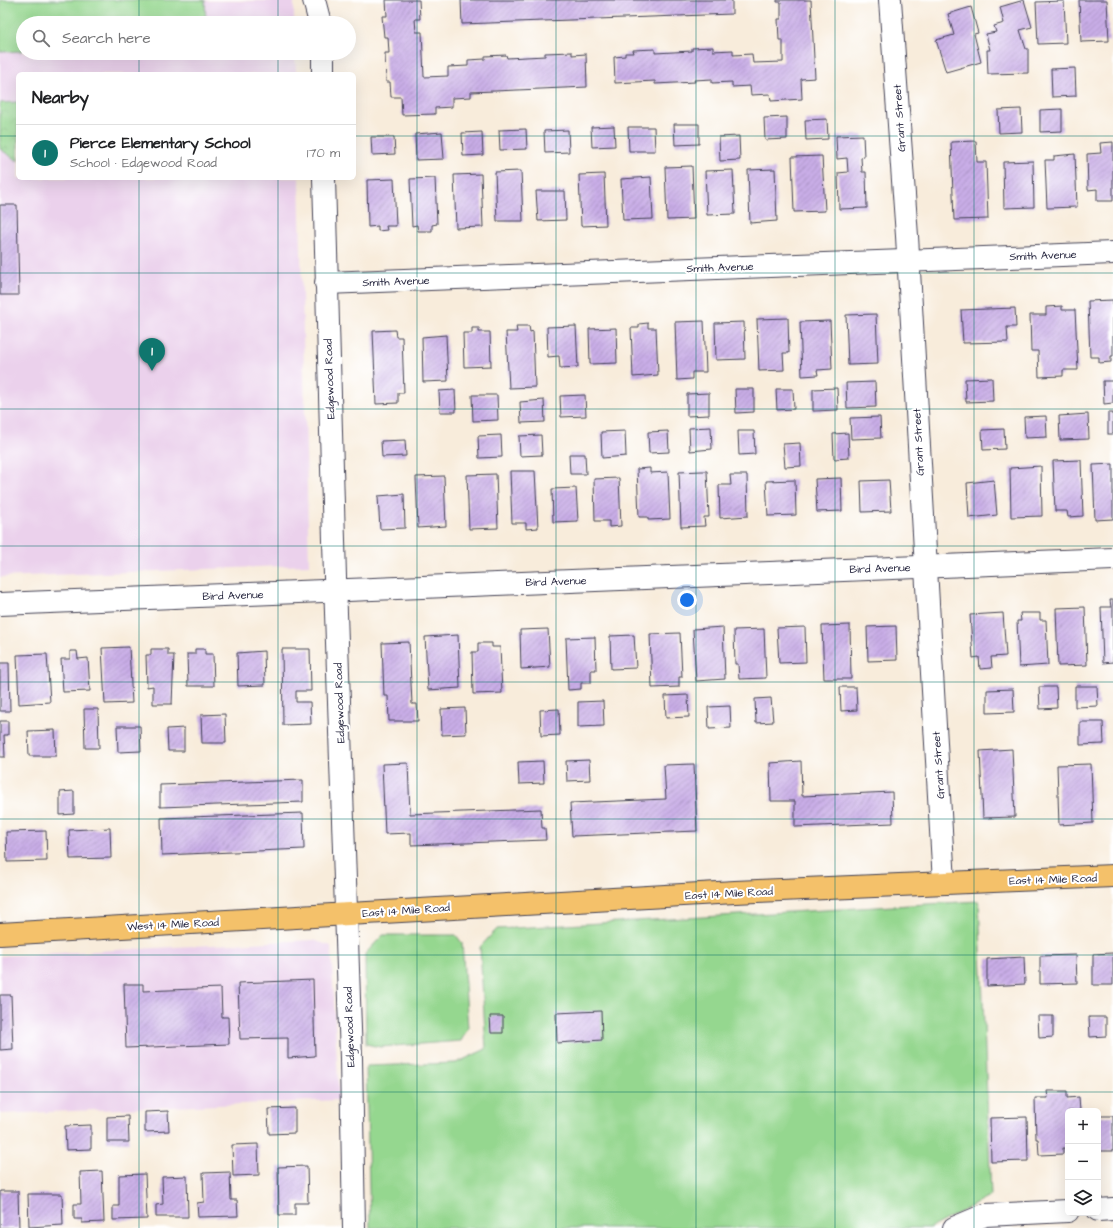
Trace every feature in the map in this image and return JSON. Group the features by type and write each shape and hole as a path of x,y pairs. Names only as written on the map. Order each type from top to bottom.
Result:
{"main road":[{"name":"East 14 Mile Road","path":"346,914 735,892 1113,876"},
{"name":"West 14 Mile Road","path":"0,934 346,914"}],"street":[{"path":"314,0 318,16"},
{"name":"Grant Street","path":"890,0 944,883"},
{"path":"323,60 323,72"},
{"name":"Edgewood Road","path":"324,180 354,1228"},
{"name":"Smith Avenue","path":"326,283 1113,253"},
{"name":"Bird Avenue","path":"0,604 1113,559"},
{"path":"1101,1210 1113,1209"},
{"path":"954,1228 985,1215 1065,1211"}],"shaded area":[{"path":"0,0 294,1 294,16 16,16 16,60 295,60 296,72 16,72 16,180 299,180 309,565 0,577"},
{"path":"313,940 331,946 339,1100 0,1114 0,956"}],"green space":[{"path":"0,0 205,0 206,16 16,16 16,51 0,52"},
{"path":"16,102 16,160 0,149 0,103"},
{"path":"979,901 991,1196 930,1228 370,1228 366,1066 456,1063 486,1049 480,947 497,929"},
{"path":"383,935 456,935 462,943 468,1028 461,1041 380,1047 366,1044 365,954"}],"building":[{"path":"386,0 419,0 420,19 415,19 416,32 422,32 424,77 448,76 448,67 468,66 468,60 485,59 485,56 506,55 507,58 545,56 545,53 572,52 572,55 586,54 587,87 471,92 471,97 452,98 452,107 435,108 435,114 402,115 401,97 391,97 390,82 386,82 385,53 389,53 388,37 384,37 382,16 387,16"},
{"path":"461,0 732,0 732,14 462,24"},
{"path":"777,0 811,0 815,78 801,79 802,99 771,101 770,94 751,95 750,86 732,87 732,82 712,83 712,79 694,80 695,82 655,84 655,81 615,83 614,57 625,56 625,53 634,53 633,50 655,49 655,53 692,51 692,48 713,47 713,51 733,50 733,55 752,54 753,63 783,62 783,40 779,40 778,19 781,19 781,2 777,2"},
{"path":"1024,0 1032,27 1020,30 1026,49 1028,49 1028,73 988,74 987,50 990,50 986,34 996,32 994,26 1004,23 1000,7"},
{"path":"1079,0 1107,0 1109,41 1081,42"},
{"path":"1064,1 1066,43 1038,44 1036,2"},
{"path":"971,7 978,33 974,34 981,62 946,72 936,40 954,35 948,14"},
{"path":"1075,68 1076,96 1052,97 1051,69"},
{"path":"1021,109 1022,132 999,133 998,110"},
{"path":"1062,109 1062,131 1040,132 1040,110"},
{"path":"787,117 787,139 765,140 764,118"},
{"path":"827,119 828,139 806,140 805,120"},
{"path":"674,124 699,124 699,144 675,145"},
{"path":"614,126 615,146 592,147 591,127"},
{"path":"628,127 654,127 655,151 629,151"},
{"path":"526,129 527,149 500,150 499,130"},
{"path":"568,130 569,152 545,153 544,131"},
{"path":"442,132 444,159 416,160 415,134"},
{"path":"482,132 483,155 463,156 462,133"},
{"path":"863,135 864,157 861,158 862,172 866,172 867,208 839,209 838,173 848,172 847,158 837,159 836,136"},
{"path":"739,136 740,160 720,161 719,137"},
{"path":"371,137 394,137 395,154 372,155"},
{"path":"976,141 977,162 986,162 988,219 954,220 951,142"},
{"path":"1113,142 1113,201 1097,201 1097,189 1088,190 1087,154 1101,153 1100,143"},
{"path":"1075,154 1077,207 1047,208 1045,160 1054,160 1054,156"},
{"path":"822,156 825,211 794,212 792,157"},
{"path":"1033,161 1034,207 1004,208 1003,162"},
{"path":"692,166 694,219 667,220 665,167"},
{"path":"775,169 777,221 750,223 748,170"},
{"path":"733,170 735,214 707,215 705,171"},
{"path":"521,171 523,221 497,221 495,172"},
{"path":"481,174 483,227 456,228 454,175"},
{"path":"604,174 606,225 581,226 579,175"},
{"path":"651,177 653,219 623,220 621,179"},
{"path":"435,178 437,224 432,225 432,231 418,231 417,225 412,226 410,179"},
{"path":"394,179 396,226 386,226 387,230 378,231 378,226 368,227 367,180"},
{"path":"536,191 565,191 566,220 538,221"},
{"path":"0,205 17,205 19,295 0,295"},
{"path":"1113,300 1113,356 1111,356 1111,362 1099,363 1099,357 1090,357 1088,301"},
{"path":"1062,306 1062,310 1075,310 1078,370 1063,370 1063,376 1039,377 1038,351 1031,351 1030,315 1046,315 1046,307"},
{"path":"1015,308 1016,327 1007,327 1008,342 963,343 961,310"},
{"path":"876,314 878,364 848,365 846,315"},
{"path":"788,318 789,353 783,353 784,370 759,371 757,319"},
{"path":"704,321 706,372 692,372 692,379 677,380 675,322"},
{"path":"830,321 832,369 817,370 818,375 802,376 800,322"},
{"path":"744,322 745,359 716,360 715,323"},
{"path":"648,323 648,328 656,328 658,375 633,377 631,328 639,328 639,324"},
{"path":"516,326 529,326 530,332 533,331 535,387 509,388 506,332 517,332"},
{"path":"576,326 578,367 560,368 559,356 548,357 547,327"},
{"path":"472,328 479,328 479,332 490,332 491,366 464,367 463,333 472,333"},
{"path":"616,328 617,363 590,364 589,329"},
{"path":"395,330 396,337 402,337 404,393 398,393 398,403 376,404 373,331"},
{"path":"446,335 448,381 423,382 422,337"},
{"path":"992,378 993,401 966,402 965,379"},
{"path":"1103,381 1113,381 1113,403 1104,404"},
{"path":"875,382 876,407 847,408 846,383"},
{"path":"837,388 838,410 813,411 813,389"},
{"path":"735,389 754,389 754,412 736,413"},
{"path":"776,389 793,389 794,409 777,410"},
{"path":"455,390 456,412 440,412 439,391"},
{"path":"709,393 709,415 687,416 687,394"},
{"path":"472,395 497,395 498,420 473,421"},
{"path":"585,395 586,416 561,417 560,396"},
{"path":"544,400 545,422 521,423 520,402"},
{"path":"1108,413 1113,413 1113,434 1108,434"},
{"path":"1088,414 1089,439 1060,440 1059,416"},
{"path":"1046,416 1047,437 1025,438 1024,417"},
{"path":"880,417 881,438 851,439 850,418"},
{"path":"711,427 712,449 690,451 689,428"},
{"path":"1004,429 1005,449 983,450 982,430"},
{"path":"625,431 626,456 602,458 601,432"},
{"path":"668,431 669,452 649,453 648,432"},
{"path":"738,431 754,431 755,454 739,455"},
{"path":"848,433 849,458 834,459 833,434"},
{"path":"501,435 502,457 479,458 478,436"},
{"path":"541,435 542,455 520,456 519,436"},
{"path":"405,440 406,456 382,457 381,441"},
{"path":"800,443 801,466 785,467 783,444"},
{"path":"569,454 585,454 586,474 570,474"},
{"path":"1081,460 1083,516 1068,517 1067,511 1055,511 1053,461"},
{"path":"1113,464 1113,519 1095,520 1093,465"},
{"path":"1041,466 1042,516 1011,517 1010,468"},
{"path":"650,468 650,473 668,472 670,519 648,520 648,517 639,517 637,469"},
{"path":"510,471 535,471 538,528 526,529 526,523 512,523"},
{"path":"707,471 709,517 704,517 705,526 681,527 679,472"},
{"path":"496,474 498,528 469,529 467,475"},
{"path":"730,475 747,475 748,516 720,518 719,485 731,485"},
{"path":"444,476 446,526 418,528 416,477"},
{"path":"619,478 621,526 609,527 609,521 595,521 594,479"},
{"path":"841,478 842,511 817,512 815,479"},
{"path":"795,480 796,515 768,516 766,481"},
{"path":"889,480 891,511 862,512 861,481"},
{"path":"994,480 997,515 969,518 967,483"},
{"path":"576,488 578,521 553,522 552,489"},
{"path":"404,494 405,528 380,529 378,496"},
{"path":"1110,600 1113,600 1113,662 1103,663 1101,607 1111,607"},
{"path":"1085,607 1087,665 1058,666 1056,608"},
{"path":"1003,613 1006,656 991,657 992,668 980,669 979,657 973,658 970,615"},
{"path":"1020,613 1040,613 1040,620 1046,620 1048,665 1019,667 1017,621 1021,621"},
{"path":"850,625 851,679 824,679 822,626"},
{"path":"896,626 897,660 868,661 867,627"},
{"path":"723,627 725,679 696,681 693,629"},
{"path":"805,627 806,662 779,663 777,628"},
{"path":"548,629 550,667 521,669 520,630"},
{"path":"764,629 766,678 739,679 738,664 735,664 734,630"},
{"path":"680,633 682,677 679,677 679,687 652,688 650,634"},
{"path":"458,635 460,688 428,690 425,637"},
{"path":"634,635 636,668 611,669 610,636"},
{"path":"595,637 596,670 591,670 591,683 581,683 581,689 568,690 566,638"},
{"path":"409,642 412,704 417,704 418,721 389,721 388,696 384,696 382,643"},
{"path":"478,643 492,643 492,647 500,647 502,693 473,694 472,652 478,652"},
{"path":"129,647 132,703 105,704 102,648"},
{"path":"151,649 168,649 168,655 174,655 172,704 153,704 153,686 147,687 146,655 151,655"},
{"path":"195,649 205,649 205,654 213,654 214,686 188,686 187,654 195,654"},
{"path":"282,649 310,649 311,691 296,691 296,702 310,702 311,724 283,725"},
{"path":"70,651 77,651 78,659 88,658 90,691 63,692 61,659 70,659"},
{"path":"264,651 265,685 238,686 237,653"},
{"path":"47,654 50,702 19,704 17,655"},
{"path":"0,663 9,663 10,711 0,711"},
{"path":"1075,686 1097,686 1098,706 1075,707"},
{"path":"840,687 856,687 857,710 841,711"},
{"path":"1039,687 1056,687 1057,708 1040,709"},
{"path":"1013,689 1014,712 987,713 987,690"},
{"path":"688,695 689,717 666,718 665,696"},
{"path":"771,698 773,722 756,723 755,699"},
{"path":"603,701 604,726 578,727 578,702"},
{"path":"730,706 731,728 709,729 708,707"},
{"path":"465,708 466,734 442,735 441,709"},
{"path":"84,709 98,709 99,748 85,748"},
{"path":"559,709 560,735 541,736 540,710"},
{"path":"225,714 226,743 202,743 201,715"},
{"path":"0,721 8,721 8,735 4,735 5,757 0,757"},
{"path":"1080,722 1103,722 1104,744 1080,745"},
{"path":"117,726 140,726 141,751 118,752"},
{"path":"184,728 184,751 168,751 167,729"},
{"path":"55,730 56,756 29,756 28,731"},
{"path":"1012,749 1015,817 983,818 980,751"},
{"path":"589,760 590,780 567,781 566,761"},
{"path":"543,761 544,783 519,784 518,762"},
{"path":"801,761 802,796 892,792 893,823 795,827 795,801 771,801 770,763"},
{"path":"408,763 410,814 541,809 542,828 545,828 546,840 411,845 411,833 385,834 382,764"},
{"path":"694,764 697,831 572,836 570,803 666,799 664,765"},
{"path":"1091,764 1093,823 1059,825 1057,765"},
{"path":"303,780 303,802 160,807 160,785"},
{"path":"74,791 74,814 60,815 60,792"},
{"path":"303,813 304,849 162,855 161,818"},
{"path":"110,828 111,858 70,859 69,830"},
{"path":"46,831 47,861 7,862 6,832"},
{"path":"1113,953 1113,985 1093,985 1093,954"},
{"path":"1076,955 1077,983 1040,984 1040,956"},
{"path":"1024,957 1025,984 987,986 987,959"},
{"path":"313,980 315,1056 288,1058 288,1038 240,1039 238,983"},
{"path":"124,984 143,984 143,991 221,988 222,1017 228,1017 229,1044 126,1048"},
{"path":"0,995 11,995 13,1049 0,1050"},
{"path":"601,1011 602,1040 557,1043 556,1013"},
{"path":"490,1016 503,1016 503,1033 491,1033"},
{"path":"1038,1016 1053,1016 1053,1037 1039,1038"},
{"path":"1089,1017 1106,1017 1106,1036 1090,1037"},
{"path":"1047,1091 1067,1091 1067,1098 1079,1097 1080,1108 1065,1108 1065,1148 1063,1148 1063,1154 1039,1155 1038,1139 1036,1139 1035,1098 1048,1098"},
{"path":"295,1108 295,1133 269,1134 268,1109"},
{"path":"168,1111 169,1131 145,1132 145,1112"},
{"path":"128,1116 129,1142 107,1142 107,1117"},
{"path":"1101,1116 1113,1116 1113,1151 1101,1151"},
{"path":"1027,1117 1028,1161 991,1162 990,1118"},
{"path":"91,1125 91,1149 66,1150 65,1126"},
{"path":"258,1144 259,1175 233,1176 232,1145"},
{"path":"307,1166 308,1203 295,1203 295,1215 279,1215 278,1167"},
{"path":"102,1171 104,1222 82,1223 82,1219 74,1219 74,1204 81,1204 80,1172"},
{"path":"230,1172 231,1200 237,1200 238,1216 198,1217 197,1203 204,1202 203,1173"},
{"path":"145,1174 147,1219 113,1220 113,1206 119,1206 119,1175"},
{"path":"187,1176 188,1217 156,1217 156,1205 163,1204 162,1177"},
{"path":"0,1191 18,1191 19,1228 0,1228"},
{"path":"28,1194 62,1194 63,1225 29,1227"}],"place":[{"name":"Pierce Elementary School","path":"152,371"}]}
